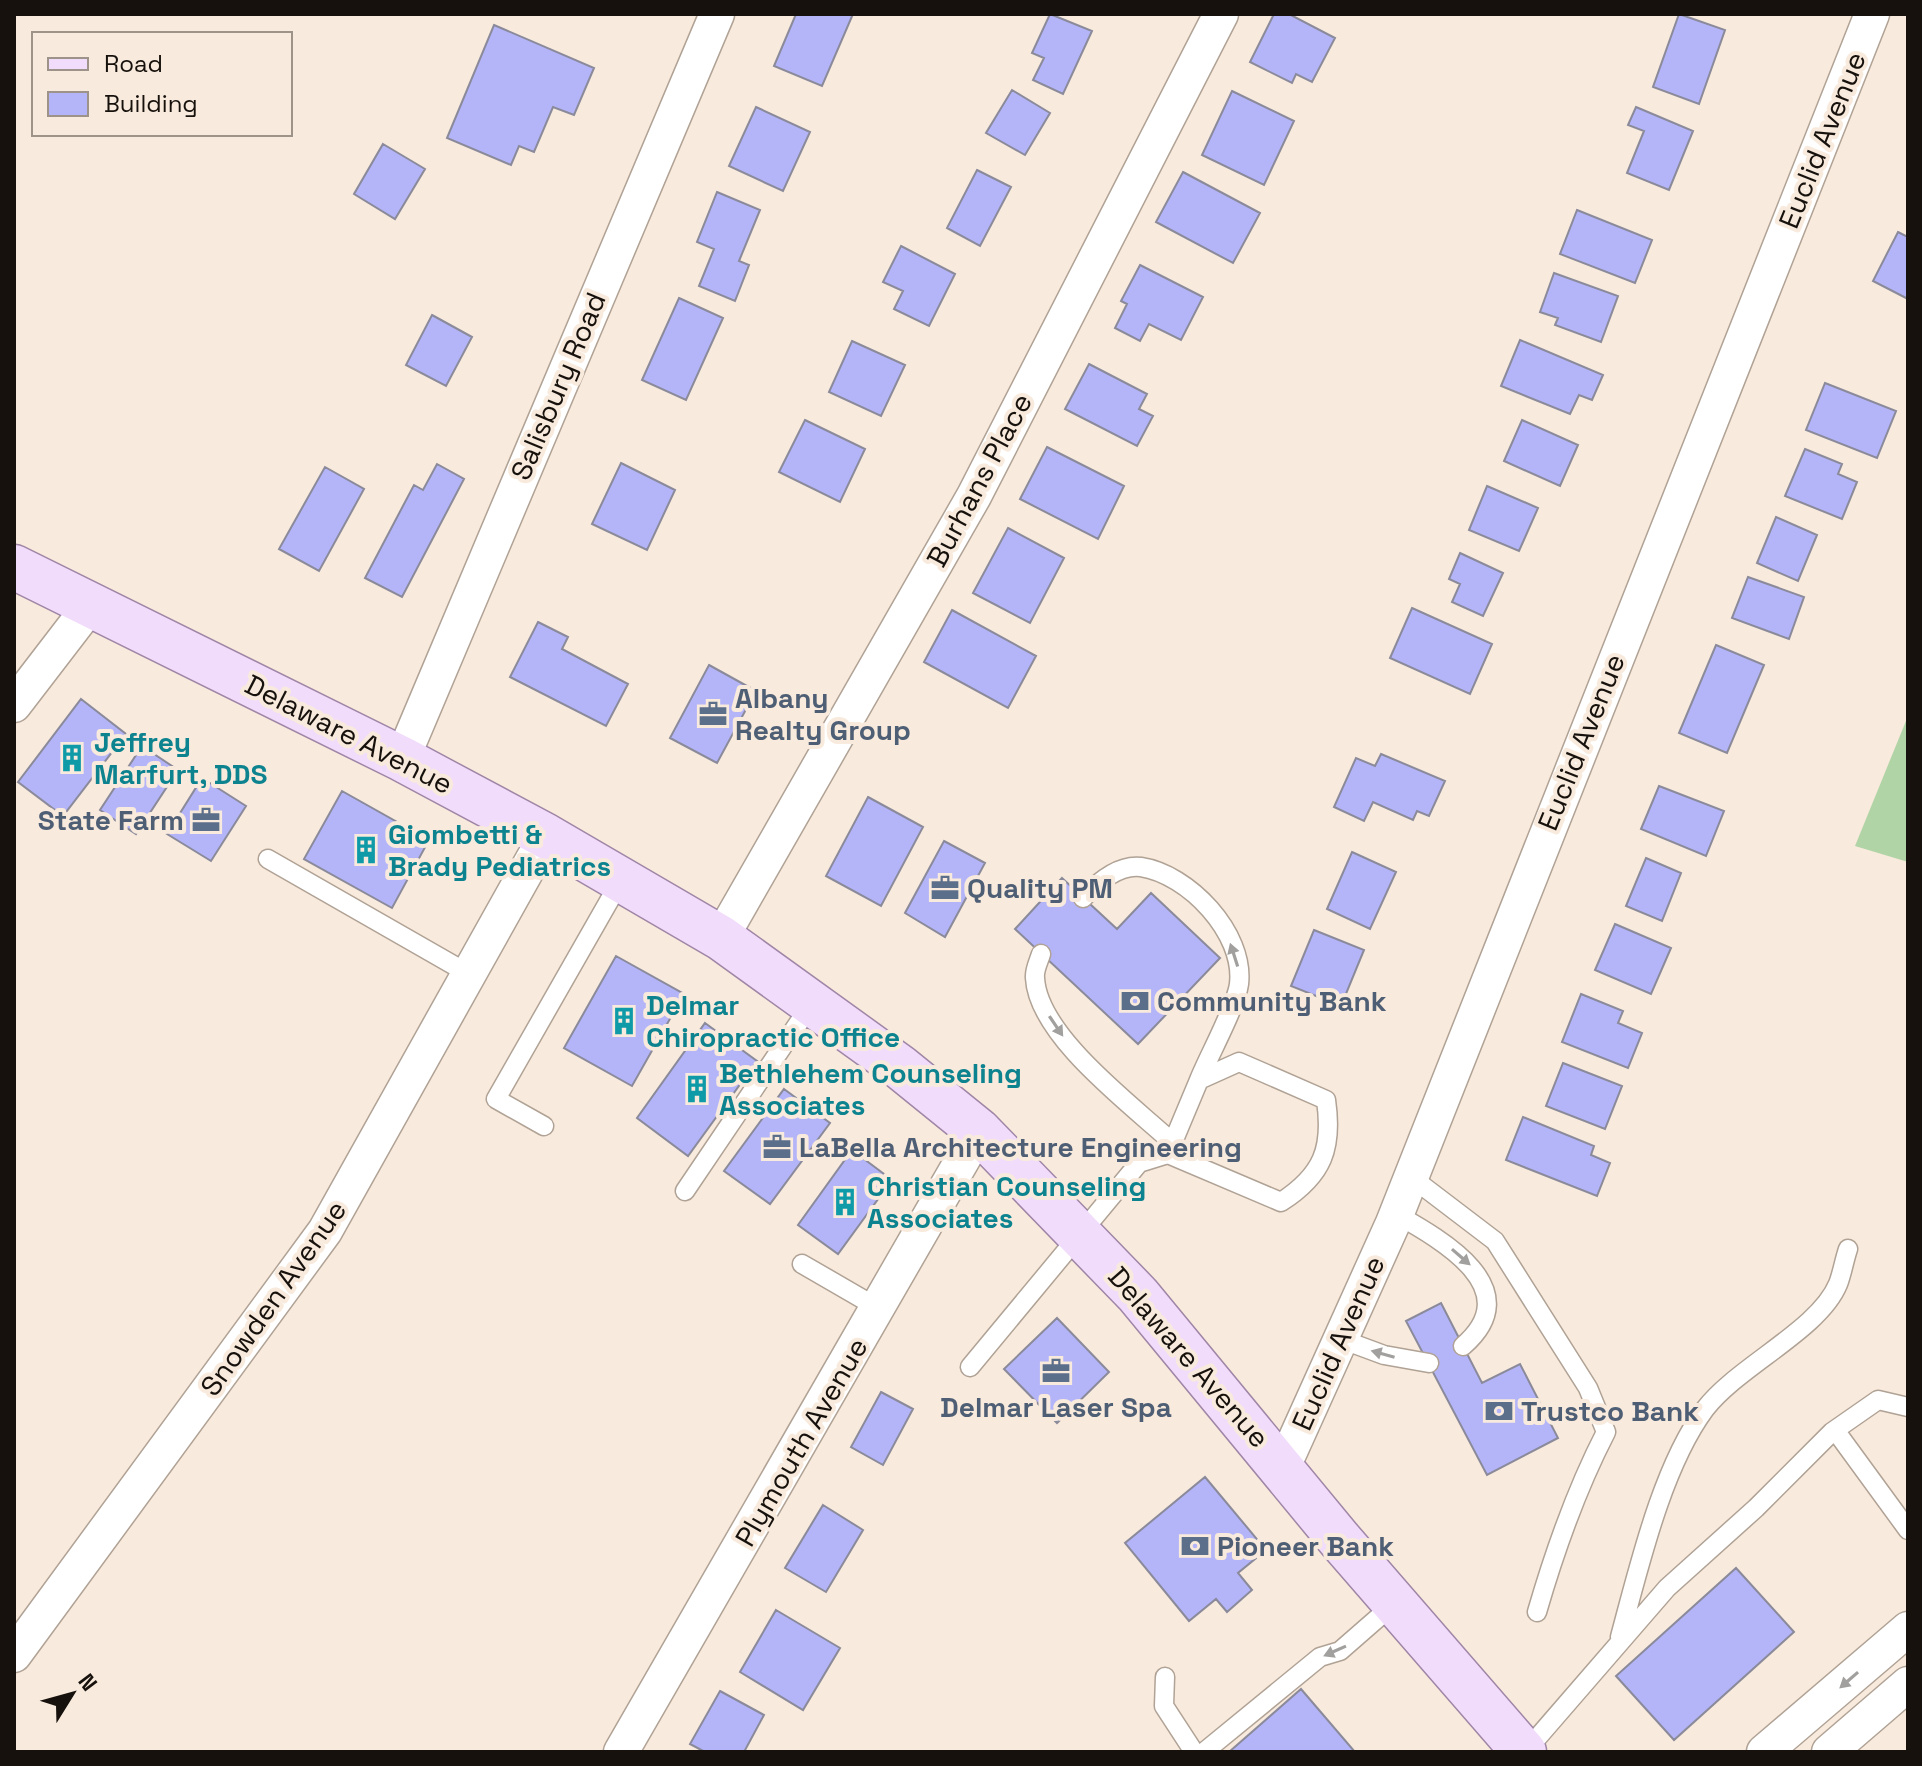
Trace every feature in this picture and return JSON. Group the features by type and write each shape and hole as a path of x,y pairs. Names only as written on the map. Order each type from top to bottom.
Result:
{"main road":[{"name":"Delaware Avenue","path":"14,567 402,759 546,836 721,938 812,1003 979,1131 1138,1295 1395,1603 1525,1752"}],"street":[{"name":"Salisbury Road","path":"402,759 717,14"},
{"name":"Burhans Place","path":"721,938 974,496 1221,14"},
{"name":"Euclid Avenue","path":"1283,1467 1411,1177 1872,14"},
{"path":"14,705 90,606"},
{"name":"Snowden Avenue","path":"14,1655 325,1231 546,836"},
{"name":"Plymouth Avenue","path":"621,1752 979,1131"},
{"path":"1764,1752 1908,1629"},
{"path":"1829,1752 1908,1684"}],"lane":[{"path":"268,859 469,974"},
{"path":"970,1367 1139,1163 1170,1149 1239,985 1237,956 1209,907 1184,883 1138,866 1102,878 1083,898"},
{"path":"544,1126 496,1099 621,880"},
{"path":"1041,954 1034,976 1042,1005 1068,1044 1170,1149 1281,1202 1307,1185 1331,1135 1326,1100 1239,1062 1199,1080"},
{"path":"685,1191 812,1003"},
{"path":"1411,1177 1495,1241 1588,1388 1606,1432 1574,1500 1537,1612"},
{"path":"1396,1214 1460,1255 1478,1277 1486,1315 1482,1327 1463,1346"},
{"path":"1618,1643 1646,1543 1678,1459 1703,1413 1737,1377 1816,1314 1837,1286 1848,1249"},
{"path":"802,1264 878,1308"},
{"path":"1338,1338 1384,1355 1429,1363"},
{"path":"1525,1752 1667,1588 1835,1430 1878,1400 1908,1407"},
{"path":"1835,1430 1908,1530"},
{"path":"1204,1752 1320,1657 1340,1651 1395,1603"},
{"path":"1165,1677 1164,1706 1194,1752"}],"green space":[{"path":"1908,716 1908,862 1855,846"}],"building":[{"path":"796,14 853,14 822,86 774,66"},
{"path":"1050,14 1092,31 1063,94 1033,80 1044,58 1032,53"},
{"path":"1274,14 1289,14 1335,38 1312,82 1296,74 1292,83 1250,62"},
{"path":"1679,14 1725,30 1699,104 1653,87"},
{"path":"494,25 594,68 574,115 553,107 534,152 519,146 511,165 447,138"},
{"path":"1012,90 1050,113 1025,155 986,133"},
{"path":"1232,91 1294,121 1264,185 1202,155"},
{"path":"756,107 810,132 783,191 729,166"},
{"path":"1636,107 1693,131 1669,190 1627,173 1644,131 1628,125"},
{"path":"383,144 425,169 395,219 354,194"},
{"path":"977,170 1011,187 980,246 947,228"},
{"path":"1183,172 1260,213 1233,263 1156,222"},
{"path":"717,192 760,210 739,261 749,265 735,301 699,286 714,249 697,242"},
{"path":"1577,210 1652,240 1635,283 1560,254"},
{"path":"1898,232 1908,237 1908,299 1873,281"},
{"path":"901,246 955,274 929,326 894,309 903,291 883,282"},
{"path":"1140,265 1203,297 1181,340 1149,324 1140,341 1115,328 1127,304 1121,301"},
{"path":"1554,273 1618,296 1601,342 1555,325 1558,318 1540,312"},
{"path":"679,298 723,318 686,400 642,380"},
{"path":"432,315 472,337 446,386 406,365"},
{"path":"1520,340 1603,375 1592,400 1579,395 1570,414 1501,386"},
{"path":"852,341 905,365 881,416 829,392"},
{"path":"1089,364 1147,394 1139,409 1153,416 1137,446 1065,409"},
{"path":"1825,383 1896,411 1877,458 1806,430"},
{"path":"805,420 865,449 840,502 779,472"},
{"path":"1522,420 1578,445 1560,486 1504,461"},
{"path":"1047,447 1124,486 1098,539 1020,499"},
{"path":"1805,449 1842,464 1838,474 1857,482 1842,519 1785,496"},
{"path":"621,463 675,490 647,550 592,524"},
{"path":"437,464 464,479 402,597 365,578 414,485 423,490"},
{"path":"325,467 364,489 319,571 279,549"},
{"path":"1487,486 1538,508 1519,551 1469,530"},
{"path":"1776,517 1817,535 1798,581 1757,563"},
{"path":"1008,528 1064,558 1030,623 973,593"},
{"path":"1460,553 1503,573 1483,616 1452,602 1460,584 1449,579"},
{"path":"1748,577 1804,597 1789,639 1732,618"},
{"path":"1412,608 1492,644 1470,694 1390,658"},
{"path":"952,610 1036,656 1008,708 924,662"},
{"path":"538,622 568,637 562,649 628,684 606,726 510,677"},
{"path":"1716,645 1764,665 1727,753 1679,733"},
{"name":"Albany Realty Group","path":"709,665 756,691 717,763 670,738"},
{"name":"Jeffrey Marfurt, DDS","path":"81,699 126,734 63,816 18,782"},
{"path":"142,746 178,770 136,834 100,810"},
{"path":"1381,754 1445,781 1429,816 1417,811 1413,820 1373,802 1364,821 1334,807 1356,758 1375,766"},
{"name":"State Farm","path":"202,778 246,806 211,861 167,834"},
{"path":"1659,786 1724,811 1706,856 1641,829"},
{"name":"Giombetti & Brady Pediatrics","path":"342,791 429,840 392,908 304,859"},
{"path":"868,797 923,827 881,906 826,876"},
{"name":"Quality PM","path":"944,841 985,863 945,937 905,913"},
{"path":"1352,852 1396,872 1370,929 1327,909"},
{"path":"1646,858 1681,873 1662,921 1626,906"},
{"name":"Community Bank","path":"1062,878 1117,929 1151,893 1220,958 1138,1044 1015,929"},
{"path":"1615,924 1671,948 1651,994 1595,970"},
{"path":"1314,930 1364,950 1341,1006 1291,986"},
{"name":"Delmar Chiropractic Office","path":"616,956 684,994 632,1086 564,1048"},
{"path":"1581,994 1623,1011 1618,1023 1642,1033 1628,1068 1562,1042"},
{"name":"Bethlehem Counseling Associates","path":"705,1023 757,1061 688,1156 637,1118"},
{"path":"1563,1063 1622,1086 1605,1129 1546,1106"},
{"name":"LaBella Architecture Engineering","path":"784,1089 830,1123 770,1204 724,1171"},
{"path":"1523,1117 1594,1146 1591,1155 1610,1163 1597,1196 1506,1160"},
{"name":"Christian Counseling Associates","path":"852,1150 892,1180 838,1254 798,1225"},
{"name":"Trustco Bank","path":"1441,1303 1482,1383 1520,1364 1558,1438 1487,1475 1406,1321"},
{"name":"Delmar Laser Spa","path":"1057,1318 1109,1372 1057,1423 1004,1369"},
{"path":"881,1392 913,1409 883,1465 851,1447"},
{"name":"Pioneer Bank","path":"1205,1477 1266,1550 1238,1573 1252,1590 1227,1612 1216,1599 1189,1621 1125,1543"},
{"path":"823,1505 863,1530 826,1592 785,1568"},
{"path":"1736,1568 1794,1632 1674,1740 1616,1676"},
{"path":"776,1610 840,1648 803,1710 740,1672"},
{"path":"1301,1689 1355,1752 1229,1752"},
{"path":"720,1691 764,1715 744,1752 705,1752 690,1744"}],"place":[{"name":"Albany Realty Group","path":"713,714"},
{"name":"Jeffrey Marfurt, DDS","path":"72,758"},
{"name":"State Farm","path":"206,820"},
{"name":"Giombetti & Brady Pediatrics","path":"366,850"},
{"name":"Quality PM","path":"945,888"},
{"name":"Community Bank","path":"1135,1001"},
{"name":"Delmar Chiropractic Office","path":"624,1021"},
{"name":"Bethlehem Counseling Associates","path":"697,1089"},
{"name":"LaBella Architecture Engineering","path":"777,1147"},
{"name":"Christian Counseling Associates","path":"845,1202"},
{"name":"Delmar Laser Spa","path":"1056,1371"},
{"name":"Trustco Bank","path":"1499,1411"},
{"name":"Pioneer Bank","path":"1195,1546"}]}
